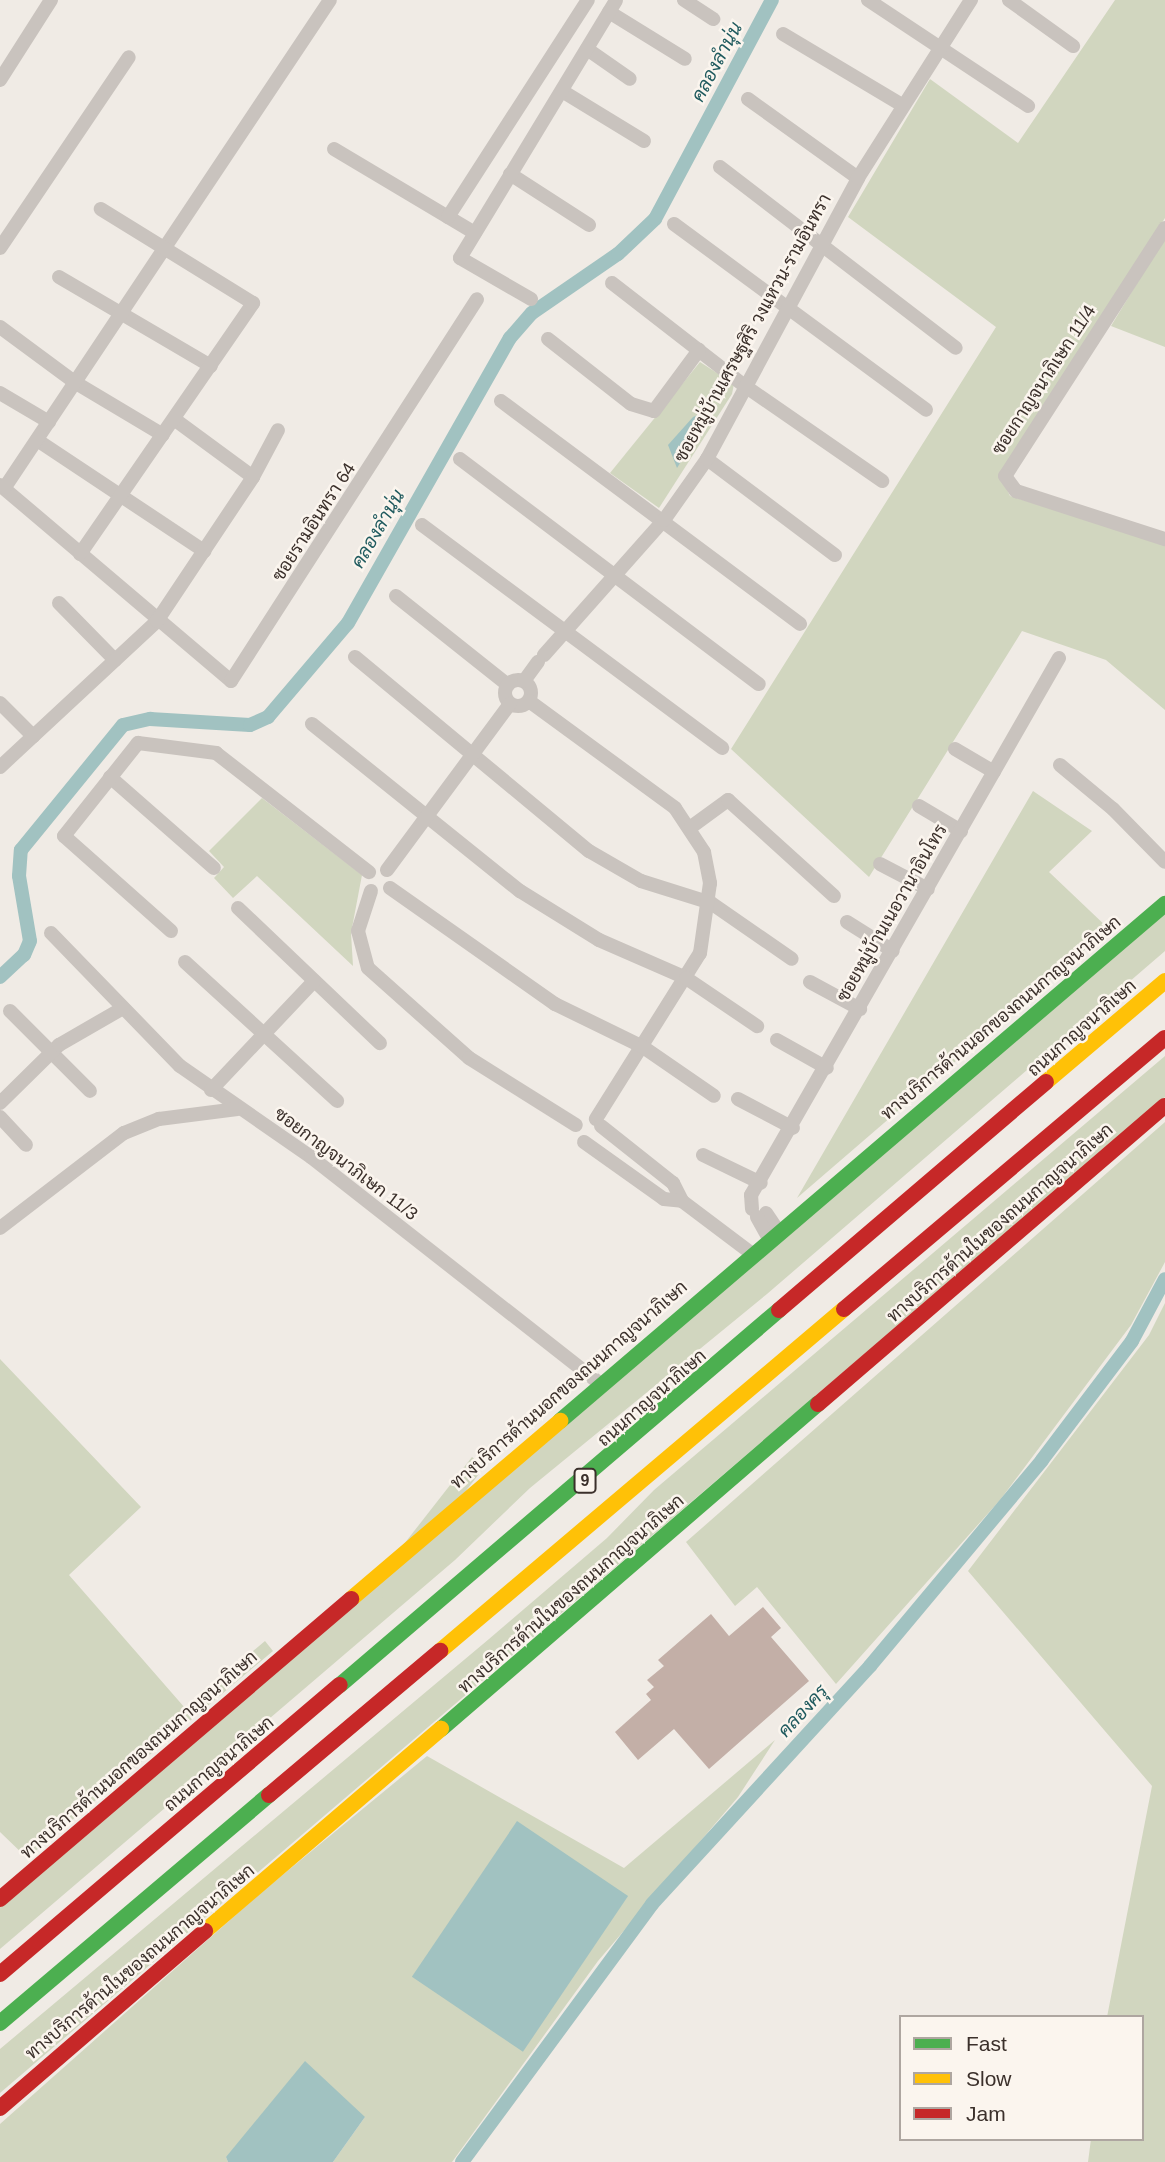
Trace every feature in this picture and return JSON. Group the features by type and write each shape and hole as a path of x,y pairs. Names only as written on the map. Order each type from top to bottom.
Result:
{"main road":[{"name":"ทางบริการด้านนอกของถนนกาญจนาภิเษก","path":"0,1899 751,1253 1165,904"},
{"name":"ถนนกาญจนาภิเษก","path":"0,1974 1165,981"},
{"name":"9","path":"0,2024 1165,1038"},
{"name":"ทางบริการด้านในของถนนกาญจนาภิเษก","path":"0,2108 1165,1106"}],"street":[{"path":"0,80 51,0"},
{"name":"ซอยรามอินทรา 64","path":"330,0 76,383 2,486 226,681 235,678 477,300"},
{"path":"448,217 588,0"},
{"path":"684,0 713,19"},
{"path":"868,0 1028,106"},
{"name":"ซอยหมู่บ้านเศรษฐศิริ วงแหวน-รามอินทรา","path":"524,681 612,575 664,520 707,459 785,309 858,178 939,46 971,0"},
{"path":"1009,0 1073,46"},
{"path":"531,299 460,262 510,174 613,6 685,59"},
{"path":"783,34 902,106"},
{"path":"587,49 630,79"},
{"path":"0,248 129,57"},
{"path":"562,91 644,141"},
{"path":"748,99 858,178"},
{"path":"334,149 475,233"},
{"path":"720,167 822,242 956,348"},
{"path":"510,174 589,225"},
{"path":"80,554 253,303 167,245 102,209"},
{"path":"674,225 926,410"},
{"name":"ซอยกาญจนาภิเษก 11/4","path":"1165,228 1005,476 1016,491 1165,539"},
{"path":"59,277 124,311 211,366"},
{"path":"612,283 746,386 882,481"},
{"path":"0,327 76,383 163,435"},
{"path":"548,339 631,404 654,411 699,350"},
{"path":"0,393 49,422"},
{"path":"501,401 800,624"},
{"path":"174,419 253,478"},
{"path":"0,767 157,621 253,478 278,430"},
{"path":"37,440 204,551"},
{"path":"460,459 759,684"},
{"path":"707,459 835,555"},
{"path":"422,524 722,748"},
{"path":"390,888 387,870 510,704 508,685 396,596"},
{"path":"60,603 115,660"},
{"path":"355,657 589,851 641,881 711,903 792,959"},
{"name":"ซอยหมู่บ้านเนอวานาอินโทร","path":"759,1202 793,1128 1059,658"},
{"path":"508,685 524,681 530,688 529,701"},
{"path":"510,704 529,701 675,808 691,827 704,852 711,903 700,953 598,1122 597,1140 584,1142"},
{"path":"0,704 33,736"},
{"path":"312,724 520,891 599,940 686,978 757,1026"},
{"path":"171,931 64,836 138,743 216,753 369,872 372,891 358,932 368,968 469,1058 576,1125 584,1142 664,1199 682,1201"},
{"path":"955,749 994,772"},
{"path":"1060,765 1113,808 1165,862"},
{"path":"110,777 214,869"},
{"path":"691,827 728,800 834,896"},
{"path":"919,806 961,831"},
{"path":"880,864 928,888"},
{"path":"369,872 387,870"},
{"path":"372,891 390,888 555,1004 643,1047 714,1096"},
{"path":"238,908 380,1043"},
{"path":"847,922 892,951"},
{"name":"ซอยกาญจนาภิเษก 11/3","path":"51,933 123,1007 211,1090 311,1157 600,1384"},
{"path":"186,962 337,1101"},
{"path":"211,1090 314,981"},
{"path":"810,982 860,1009"},
{"path":"0,1102 51,1053 123,1007"},
{"path":"10,1011 90,1091"},
{"path":"777,1040 827,1068"},
{"path":"738,1099 793,1128"},
{"path":"0,1228 124,1133 159,1119 237,1109"},
{"path":"0,1117 26,1144"},
{"path":"576,1125 585,1117 598,1122 673,1183 682,1201 751,1253"},
{"path":"703,1156 759,1202 774,1235"}],"green space":[{"path":"1115,0 1165,0 1165,218 1000,474 1010,496 1165,544 1165,710 1106,660 1022,631 869,877 731,749 996,327 848,217 930,79 1018,143"},
{"path":"1165,237 1165,347 1111,326"},
{"path":"700,362 734,384 732,394 659,508 610,473"},
{"path":"1033,791 1092,831 1049,872 1109,929 797,1198"},
{"path":"262,798 362,875 351,933 353,966 257,876 233,898 214,878 224,867 209,851"},
{"path":"1165,912 1165,951 767,1294 530,1488 455,1560 0,1949 0,1907"},
{"path":"1165,1056 1165,1097 0,2093 0,2049 489,1639 607,1538 654,1490"},
{"path":"1165,1122 1165,1262 1131,1325 1000,1500 836,1684 757,1587 735,1606 686,1542"},
{"path":"1165,1303 1165,2162 1088,2162 1091,2141 1144,2141 1144,2015 1107,2015 1152,1786 968,1571 1149,1335"},
{"path":"0,1359 141,1507 69,1575 185,1708 265,1641 273,1651 27,1858 0,1832"},
{"path":"472,1457 485,1467 350,1639 338,1629"},
{"path":"775,1740 738,1797 598,1961 452,2162 333,2162 365,2117 226,2157 228,2162 0,2162 0,2124 257,1896 427,1756 624,1868"}],"water":[{"path":"705,412 705,423 677,468 668,445 693,417"},
{"path":"517,1821 628,1896 523,2052 412,1977"},
{"path":"305,2061 365,2117 333,2162 228,2162 226,2157"}],"building":[{"path":"763,1607 781,1628 771,1637 809,1681 709,1769 674,1729 638,1760 615,1732 651,1700 646,1694 654,1687 647,1680 664,1666 658,1660 711,1614 729,1636"}],"waterway":[{"name":"คลองลำนุ่น","path":"0,977 24,955 30,941 19,876 21,850 123,725 150,719 250,725 268,717 348,623 510,338 532,313 618,254 655,219 772,0"},
{"name":"คลองครุ","path":"462,2162 652,1904 870,1666 1042,1460 1132,1341 1165,1279"}],"traffic: fast":[{"path":"560,1421 1165,904"},
{"path":"340,1685 779,1310"},
{"path":"441,1729 818,1404"},
{"path":"0,2023 269,1795"}],"traffic: slow":[{"path":"1046,1082 1165,981"},
{"path":"440,1651 844,1309"},
{"path":"351,1599 560,1421"},
{"path":"205,1931 441,1729"}],"traffic: jam":[{"path":"844,1309 1165,1038"},
{"path":"779,1310 1046,1082"},
{"path":"818,1404 1165,1106"},
{"path":"0,1899 351,1599"},
{"path":"269,1795 440,1651"},
{"path":"0,1974 340,1685"},
{"path":"0,2108 205,1931"}]}
